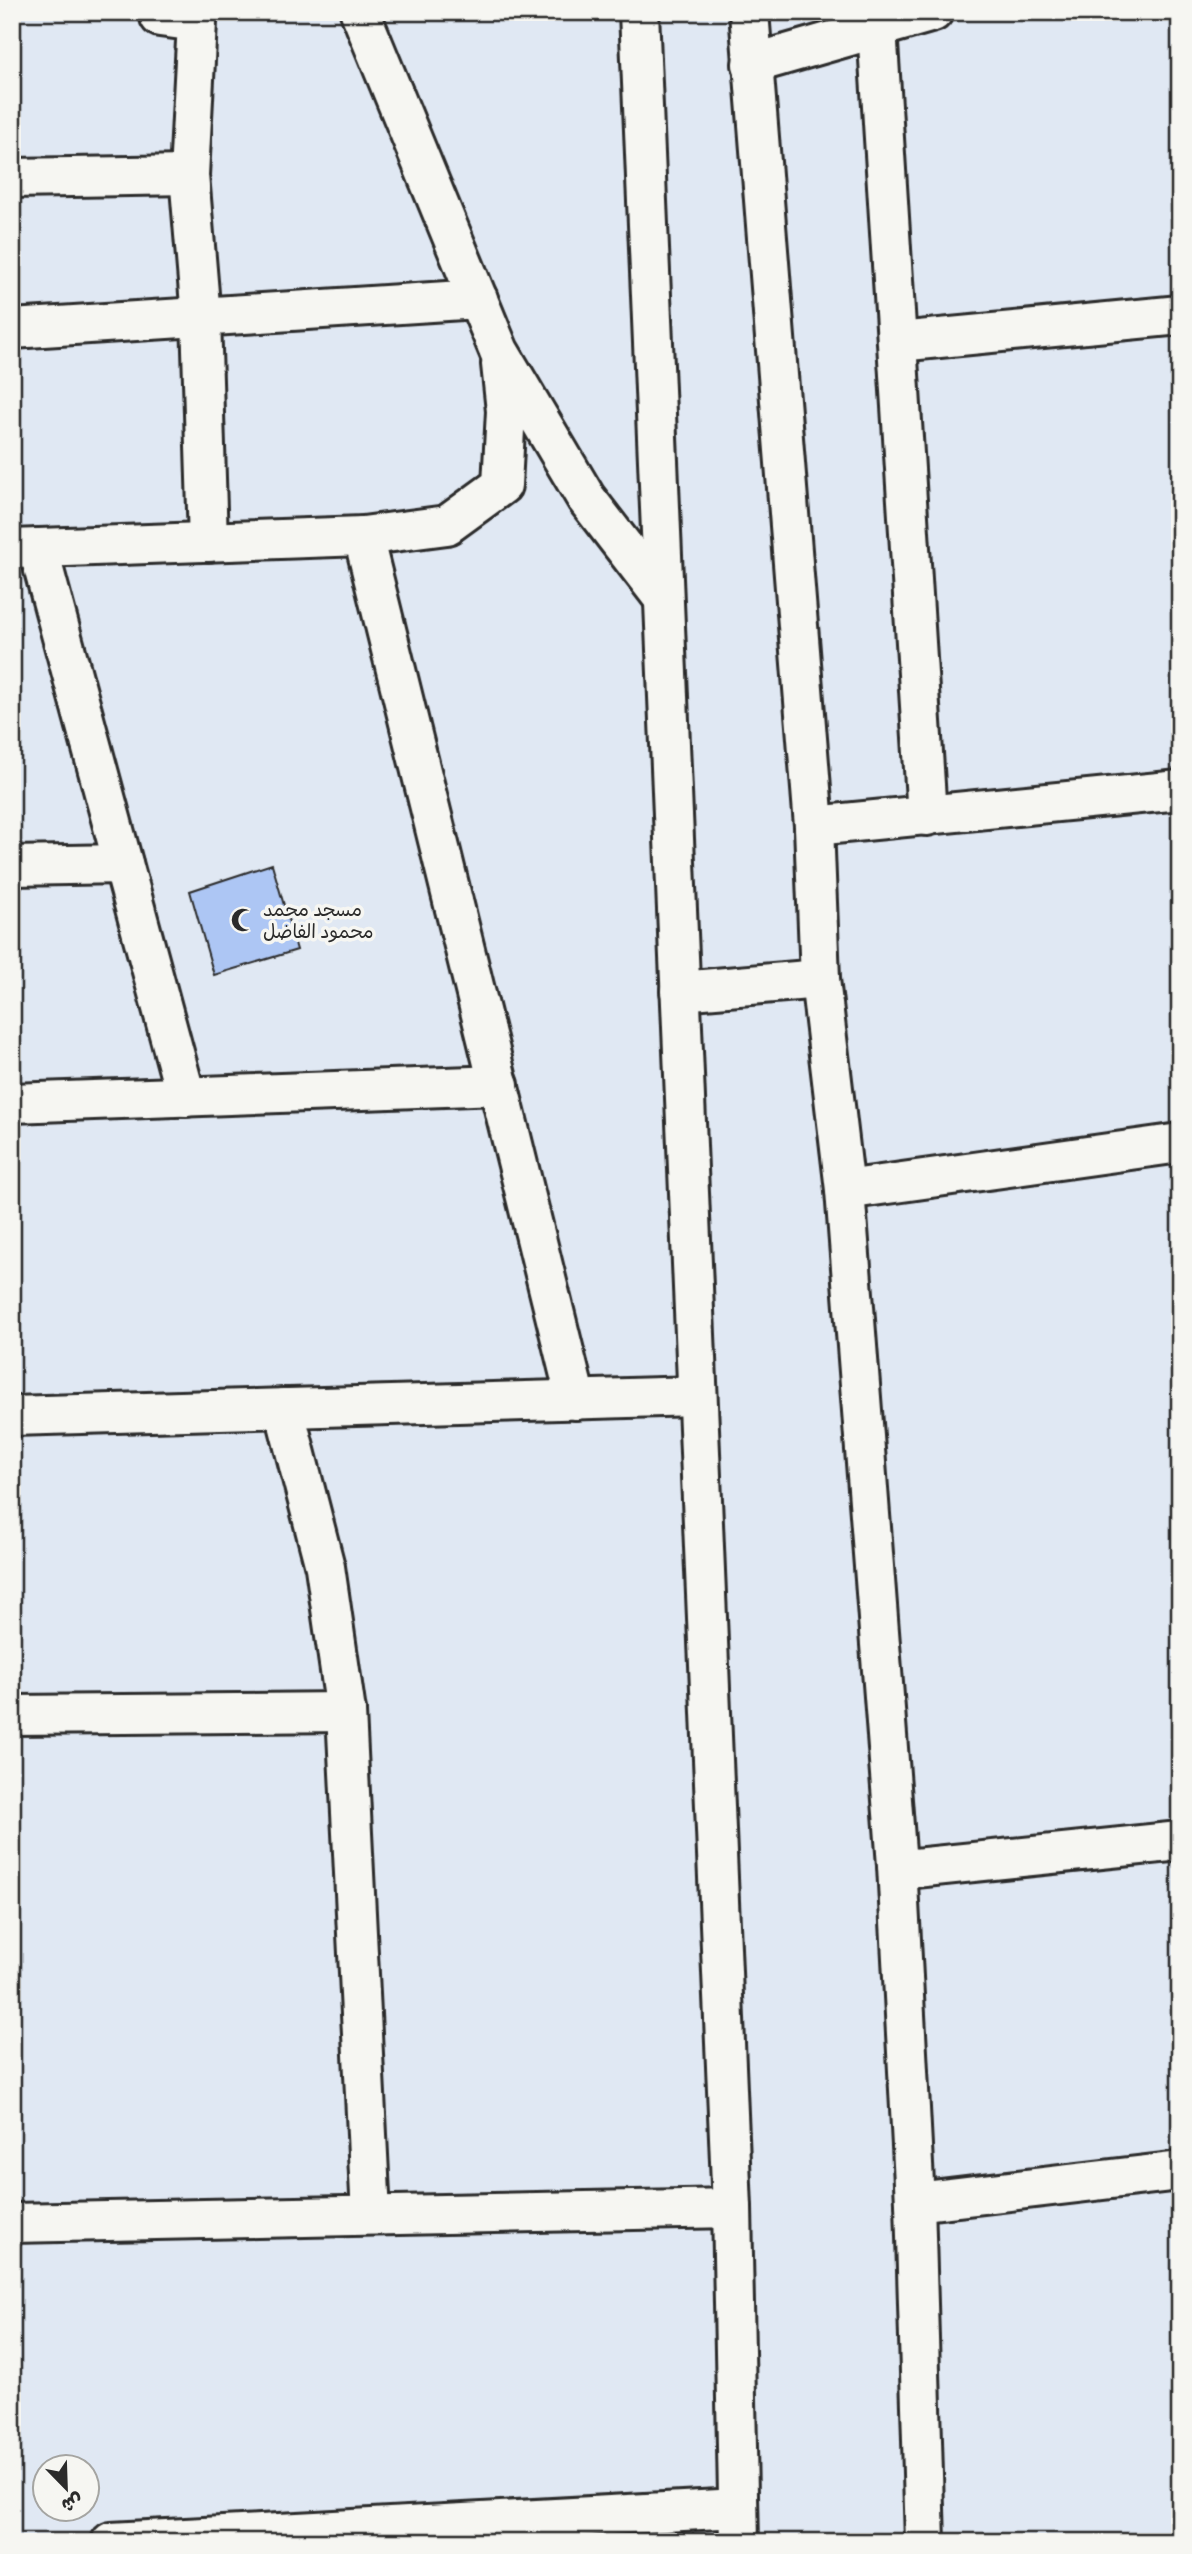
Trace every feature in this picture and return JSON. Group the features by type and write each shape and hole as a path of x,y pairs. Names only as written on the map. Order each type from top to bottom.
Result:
{"street":[{"path":"160,12 160,18 197,22 189,175 201,317 208,542"},
{"path":"359,12 499,351 586,498 663,598"},
{"path":"111,2542 738,2525 732,2207 639,12"},
{"path":"749,12 751,64 814,826 820,979 845,1190 897,1865 915,2202 925,2542"},
{"path":"751,64 877,20 933,12"},
{"path":"877,20 927,816"},
{"path":"12,178 189,175"},
{"path":"12,330 478,299"},
{"path":"898,342 1180,316"},
{"path":"186,1097 123,863 25,548 363,536 447,525 502,485 506,411 499,351"},
{"path":"363,536 576,1400"},
{"path":"814,826 1180,790"},
{"path":"12,866 123,863"},
{"path":"680,991 820,979"},
{"path":"12,1103 499,1085"},
{"path":"845,1190 1179,1150"},
{"path":"12,1416 696,1396"},
{"path":"284,1408 325,1567 346,1712 370,2215"},
{"path":"12,1715 346,1712"},
{"path":"897,1865 915,1868 1180,1841"},
{"path":"915,2202 1180,2171"},
{"path":"12,2222 732,2207"}],"building":[{"name":"مسجد محمد محمود الفاضل","path":"272,864 297,950 214,975 190,891"}],"place":[{"name":"مسجد محمد محمود الفاضل","path":"243,920"}]}
